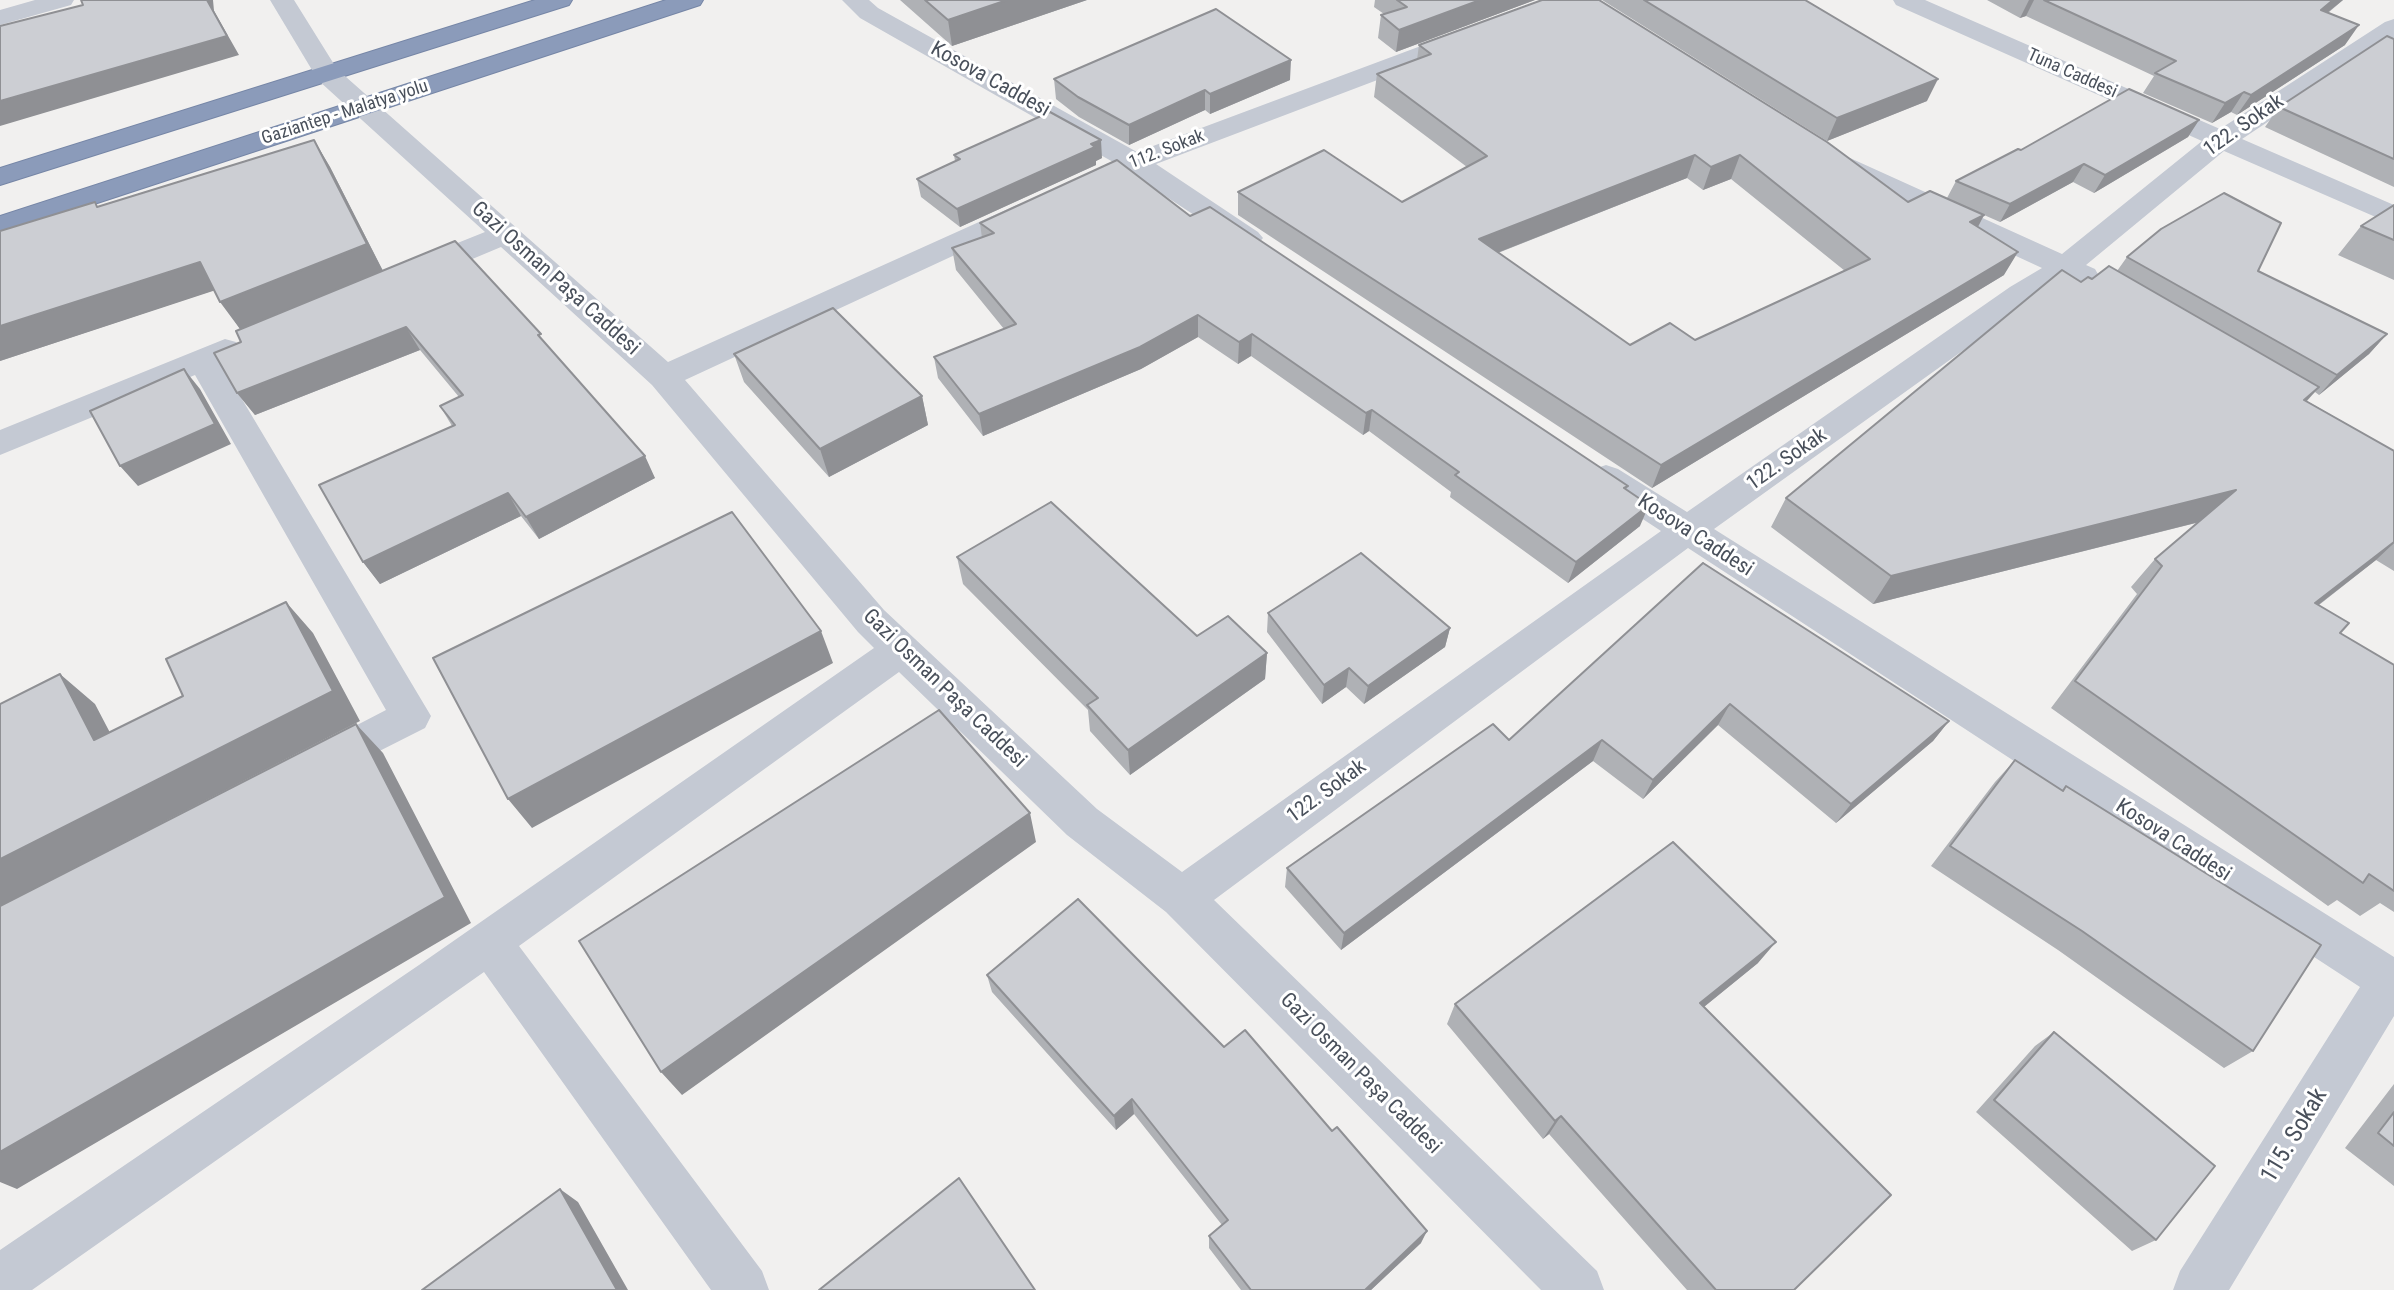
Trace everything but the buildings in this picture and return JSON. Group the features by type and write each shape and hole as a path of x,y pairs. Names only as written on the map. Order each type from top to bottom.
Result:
{"highway":[{"name":"Gaziantep - Malatya yolu","path":"0,177 560,0"},
{"name":"Gaziantep - Malatya yolu","path":"0,226 691,0"}],"street":[{"path":"0,18 62,0"},
{"name":"Gazi Osman Paşa Caddesi","path":"282,0 327,74 664,377 871,621 1082,822 1182,898 1577,1290"},
{"name":"Kosova Caddesi","path":"854,0 869,13 1134,162 1273,256"},
{"name":"Tuna Caddesi","path":"1905,0 2394,216"},
{"name":"112. Sokak","path":"1096,179 1134,162 1579,2"},
{"name":"122. Sokak","path":"1182,898 1686,531 2021,294 2067,267 2221,140 2394,27"},
{"path":"1813,147 1848,169 2067,267 2103,287"},
{"path":"664,377 1058,197"},
{"path":"392,281 505,234"},
{"path":"0,443 253,338"},
{"path":"202,359 411,716 290,780"},
{"name":"Kosova Caddesi","path":"1584,464 2392,982"},
{"path":"0,1281 489,942 901,650"},
{"path":"489,942 743,1290"},
{"name":"115. Sokak","path":"2199,1290 2392,982"}]}
